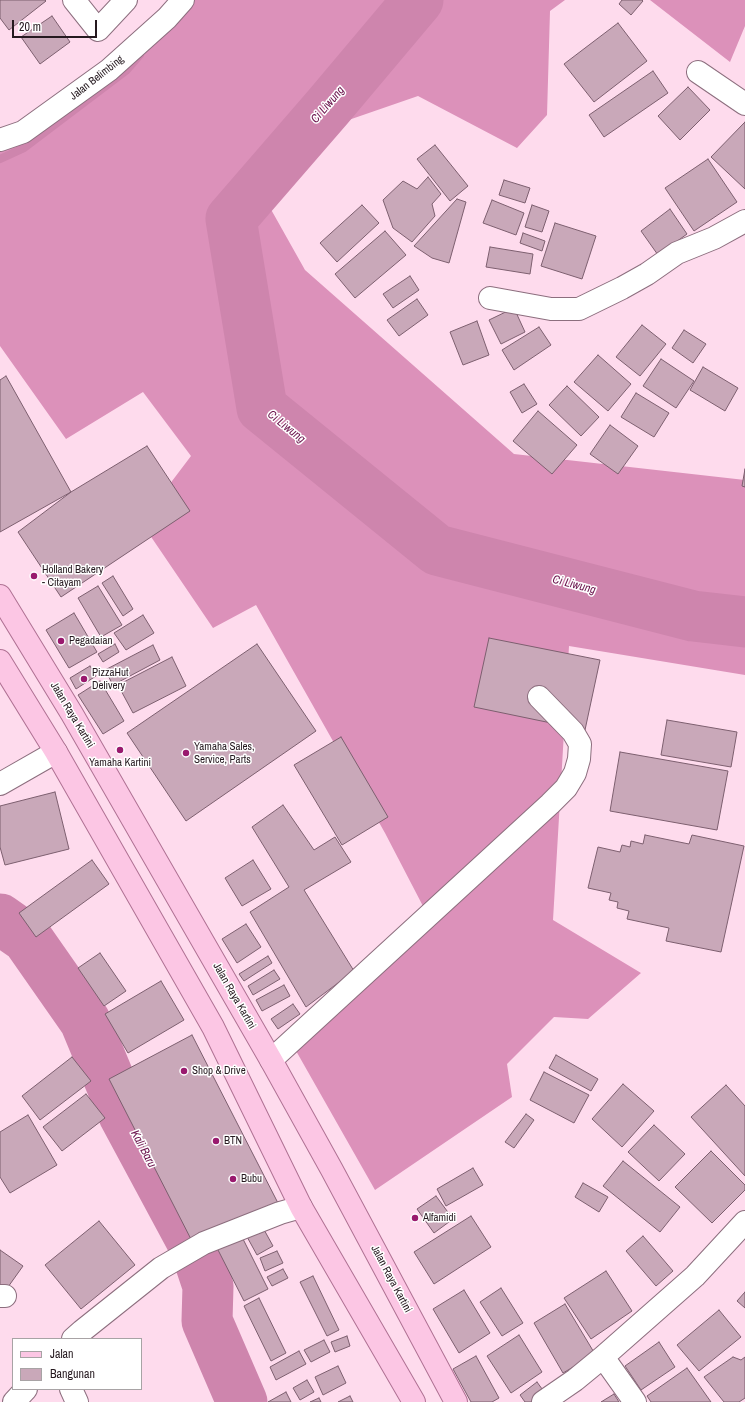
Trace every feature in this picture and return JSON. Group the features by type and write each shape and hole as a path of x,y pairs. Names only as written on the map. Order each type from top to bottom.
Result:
{"main road":[{"name":"Jalan Raya Kartini","path":"0,596 72,714 271,1060 336,1177 456,1402"},
{"path":"0,661 56,752 213,1027 301,1207 414,1402"}],"street":[{"path":"74,0 98,30 126,0"},
{"name":"Jalan Belimbing","path":"0,140 23,132 109,70 166,18 183,0"},
{"path":"698,72 745,104"},
{"path":"490,298 551,309 579,309 641,277 677,253 714,238 745,221"},
{"path":"271,1060 566,788 575,773 580,759 580,744 573,732 540,697"},
{"path":"0,784 56,752"},
{"path":"74,1338 161,1268 204,1243 280,1213 301,1207"},
{"path":"543,1402 575,1380 603,1357 695,1276 745,1222"},
{"path":"603,1357 635,1402"},
{"path":"14,1402 25,1390"},
{"path":"71,1390 77,1402"}],"shaded area":[{"path":"179,0 565,0 550,11 547,115 517,148 418,96 337,124 264,197 305,270 514,454 745,480 745,675 569,646 553,920 641,973 588,1019 554,1017 507,1064 512,1097 375,1190 291,1042 425,910 385,833 256,605 213,628 141,522 191,456 143,392 66,439 0,346 0,143"},
{"path":"650,0 745,0 745,26 730,62"}],"building":[{"path":"0,0 46,1 9,30 0,18"},
{"path":"622,0 643,1 631,15 619,4"},
{"path":"52,16 70,42 40,64 21,37"},
{"path":"618,23 647,61 594,102 564,64"},
{"path":"653,71 668,93 604,137 589,115"},
{"path":"688,87 710,110 680,140 658,116"},
{"path":"745,122 745,189 711,157"},
{"path":"435,145 468,186 450,201 417,159"},
{"path":"708,159 737,202 694,231 665,188"},
{"path":"428,177 441,194 432,204 435,216 412,242 393,228 383,200 403,181 417,189"},
{"path":"504,180 530,188 525,203 499,195"},
{"path":"457,199 466,202 449,263 432,258 414,246"},
{"path":"492,200 524,213 516,235 483,223"},
{"path":"362,205 379,223 337,262 320,243"},
{"path":"532,205 549,211 542,232 525,227"},
{"path":"670,209 687,234 658,255 641,231"},
{"path":"555,223 596,236 582,279 541,266"},
{"path":"385,231 406,255 355,298 335,274"},
{"path":"523,233 545,241 542,251 520,243"},
{"path":"490,247 533,254 530,274 486,267"},
{"path":"410,276 419,290 393,308 383,294"},
{"path":"417,299 428,315 399,336 387,320"},
{"path":"514,308 525,332 501,344 489,320"},
{"path":"477,321 489,355 463,365 450,332"},
{"path":"642,325 666,344 640,376 616,357"},
{"path":"539,327 551,345 514,370 502,350"},
{"path":"684,330 706,344 693,363 672,348"},
{"path":"598,355 631,384 608,411 574,382"},
{"path":"661,359 694,381 676,408 643,386"},
{"path":"703,367 738,388 725,411 690,390"},
{"path":"6,376 71,492 0,532 0,380"},
{"path":"524,384 537,404 522,413 510,392"},
{"path":"567,386 599,417 581,436 549,405"},
{"path":"636,393 669,413 654,437 621,417"},
{"path":"538,411 577,445 552,474 513,441"},
{"path":"610,425 638,446 618,474 590,454"},
{"path":"147,446 190,511 61,597 18,532 71,492"},
{"path":"745,469 745,487 742,486"},
{"path":"113,576 133,609 123,616 102,583"},
{"path":"98,586 122,625 101,637 78,598"},
{"path":"74,613 97,652 69,668 46,630"},
{"path":"143,615 154,633 126,650 114,633"},
{"path":"489,638 600,660 585,730 474,707"},
{"path":"115,644 119,652 103,662 98,654"},
{"path":"257,644 316,731 186,821 127,733"},
{"path":"153,645 160,660 113,685 105,670"},
{"path":"172,657 186,686 133,713 118,685"},
{"path":"90,666 96,676 76,689 70,678"},
{"path":"100,681 124,721 103,734 78,695"},
{"path":"667,720 737,732 731,767 661,755"},
{"path":"341,737 388,817 342,845 294,765"},
{"path":"620,752 728,771 717,830 610,811"},
{"path":"55,792 69,849 5,865 0,847 0,806"},
{"path":"283,805 314,850 335,837 351,862 304,890 354,971 306,1007 250,912 289,887 252,827"},
{"path":"645,835 689,844 692,835 744,846 721,952 666,941 669,928 627,919 629,911 617,908 618,902 609,900 611,893 588,888 598,847 620,852 622,845 630,847 631,841 643,844"},
{"path":"92,860 109,884 36,937 19,913"},
{"path":"253,860 271,889 242,906 225,878"},
{"path":"246,924 261,947 237,963 222,939"},
{"path":"100,953 126,991 104,1006 78,968"},
{"path":"268,956 272,963 244,981 239,974"},
{"path":"274,970 280,979 253,995 248,986"},
{"path":"161,981 184,1020 128,1053 105,1014"},
{"path":"284,985 290,996 262,1011 256,1000"},
{"path":"293,1004 300,1014 278,1029 271,1019"},
{"path":"192,1035 279,1205 195,1247 109,1079"},
{"path":"556,1055 598,1079 591,1091 549,1068"},
{"path":"72,1057 91,1081 40,1120 22,1096"},
{"path":"544,1072 589,1095 574,1123 530,1100"},
{"path":"623,1084 654,1111 622,1147 592,1119"},
{"path":"726,1085 745,1106 745,1176 691,1117"},
{"path":"86,1094 105,1118 62,1151 43,1127"},
{"path":"526,1114 534,1120 514,1148 505,1142"},
{"path":"28,1115 57,1165 10,1193 0,1177 0,1132"},
{"path":"654,1125 685,1154 659,1181 628,1152"},
{"path":"711,1151 745,1185 745,1190 712,1223 675,1187"},
{"path":"623,1161 680,1207 660,1232 603,1186"},
{"path":"473,1168 483,1185 446,1206 437,1189"},
{"path":"583,1183 608,1197 599,1212 575,1197"},
{"path":"436,1196 453,1219 434,1233 417,1209"},
{"path":"471,1216 491,1247 434,1284 414,1252"},
{"path":"99,1221 135,1265 81,1309 45,1265"},
{"path":"262,1226 273,1246 257,1255 246,1235"},
{"path":"241,1235 268,1289 244,1301 217,1248"},
{"path":"643,1236 673,1271 656,1286 626,1251"},
{"path":"0,1250 23,1266 3,1294 0,1292"},
{"path":"277,1251 283,1263 265,1271 260,1258"},
{"path":"283,1269 288,1278 272,1286 267,1277"},
{"path":"606,1271 632,1311 591,1339 564,1298"},
{"path":"313,1276 339,1330 327,1336 300,1282"},
{"path":"501,1288 523,1323 502,1336 480,1302"},
{"path":"464,1290 490,1333 459,1353 433,1309"},
{"path":"745,1292 745,1308 737,1301"},
{"path":"259,1298 286,1353 271,1361 244,1306"},
{"path":"565,1304 595,1354 563,1373 534,1323"},
{"path":"719,1310 741,1337 699,1371 677,1345"},
{"path":"519,1335 542,1372 511,1393 487,1356"},
{"path":"347,1336 350,1346 335,1352 331,1342"},
{"path":"324,1340 330,1352 311,1362 304,1350"},
{"path":"659,1342 675,1367 641,1390 625,1366"},
{"path":"299,1351 306,1364 276,1380 270,1367"},
{"path":"476,1356 499,1398 492,1402 471,1402 453,1369"},
{"path":"733,1357 741,1360 745,1357 745,1398 739,1402 724,1402 704,1377"},
{"path":"338,1366 346,1383 323,1395 315,1377"},
{"path":"687,1368 711,1402 651,1402 647,1396"},
{"path":"307,1380 314,1392 300,1400 293,1388"},
{"path":"537,1382 545,1393 533,1402 525,1402 520,1395"},
{"path":"286,1392 291,1402 268,1402"},
{"path":"614,1394 619,1402 601,1402"},
{"path":"350,1396 353,1402 338,1402"},
{"path":"319,1398 321,1402 310,1402"}],"waterway":[{"name":"Ci Liwung","path":"418,0 231,219 262,408 437,550 693,616 745,622"},
{"path":"0,159 24,148 127,70 140,55"},
{"name":"Kali Baru","path":"0,919 27,938 85,1021 124,1115 195,1247 208,1286 207,1321 242,1402"}],"place":[{"name":"Holland Bakery - Citayam","path":"34,576"},
{"name":"Pegadaian","path":"61,641"},
{"name":"PizzaHut Delivery","path":"84,679"},
{"name":"Yamaha Kartini","path":"120,750"},
{"name":"Yamaha Sales, Service, Parts","path":"186,753"},
{"name":"Shop & Drive","path":"184,1071"},
{"name":"BTN","path":"216,1141"},
{"name":"Bubu","path":"233,1179"},
{"name":"Alfamidi","path":"415,1218"}]}
